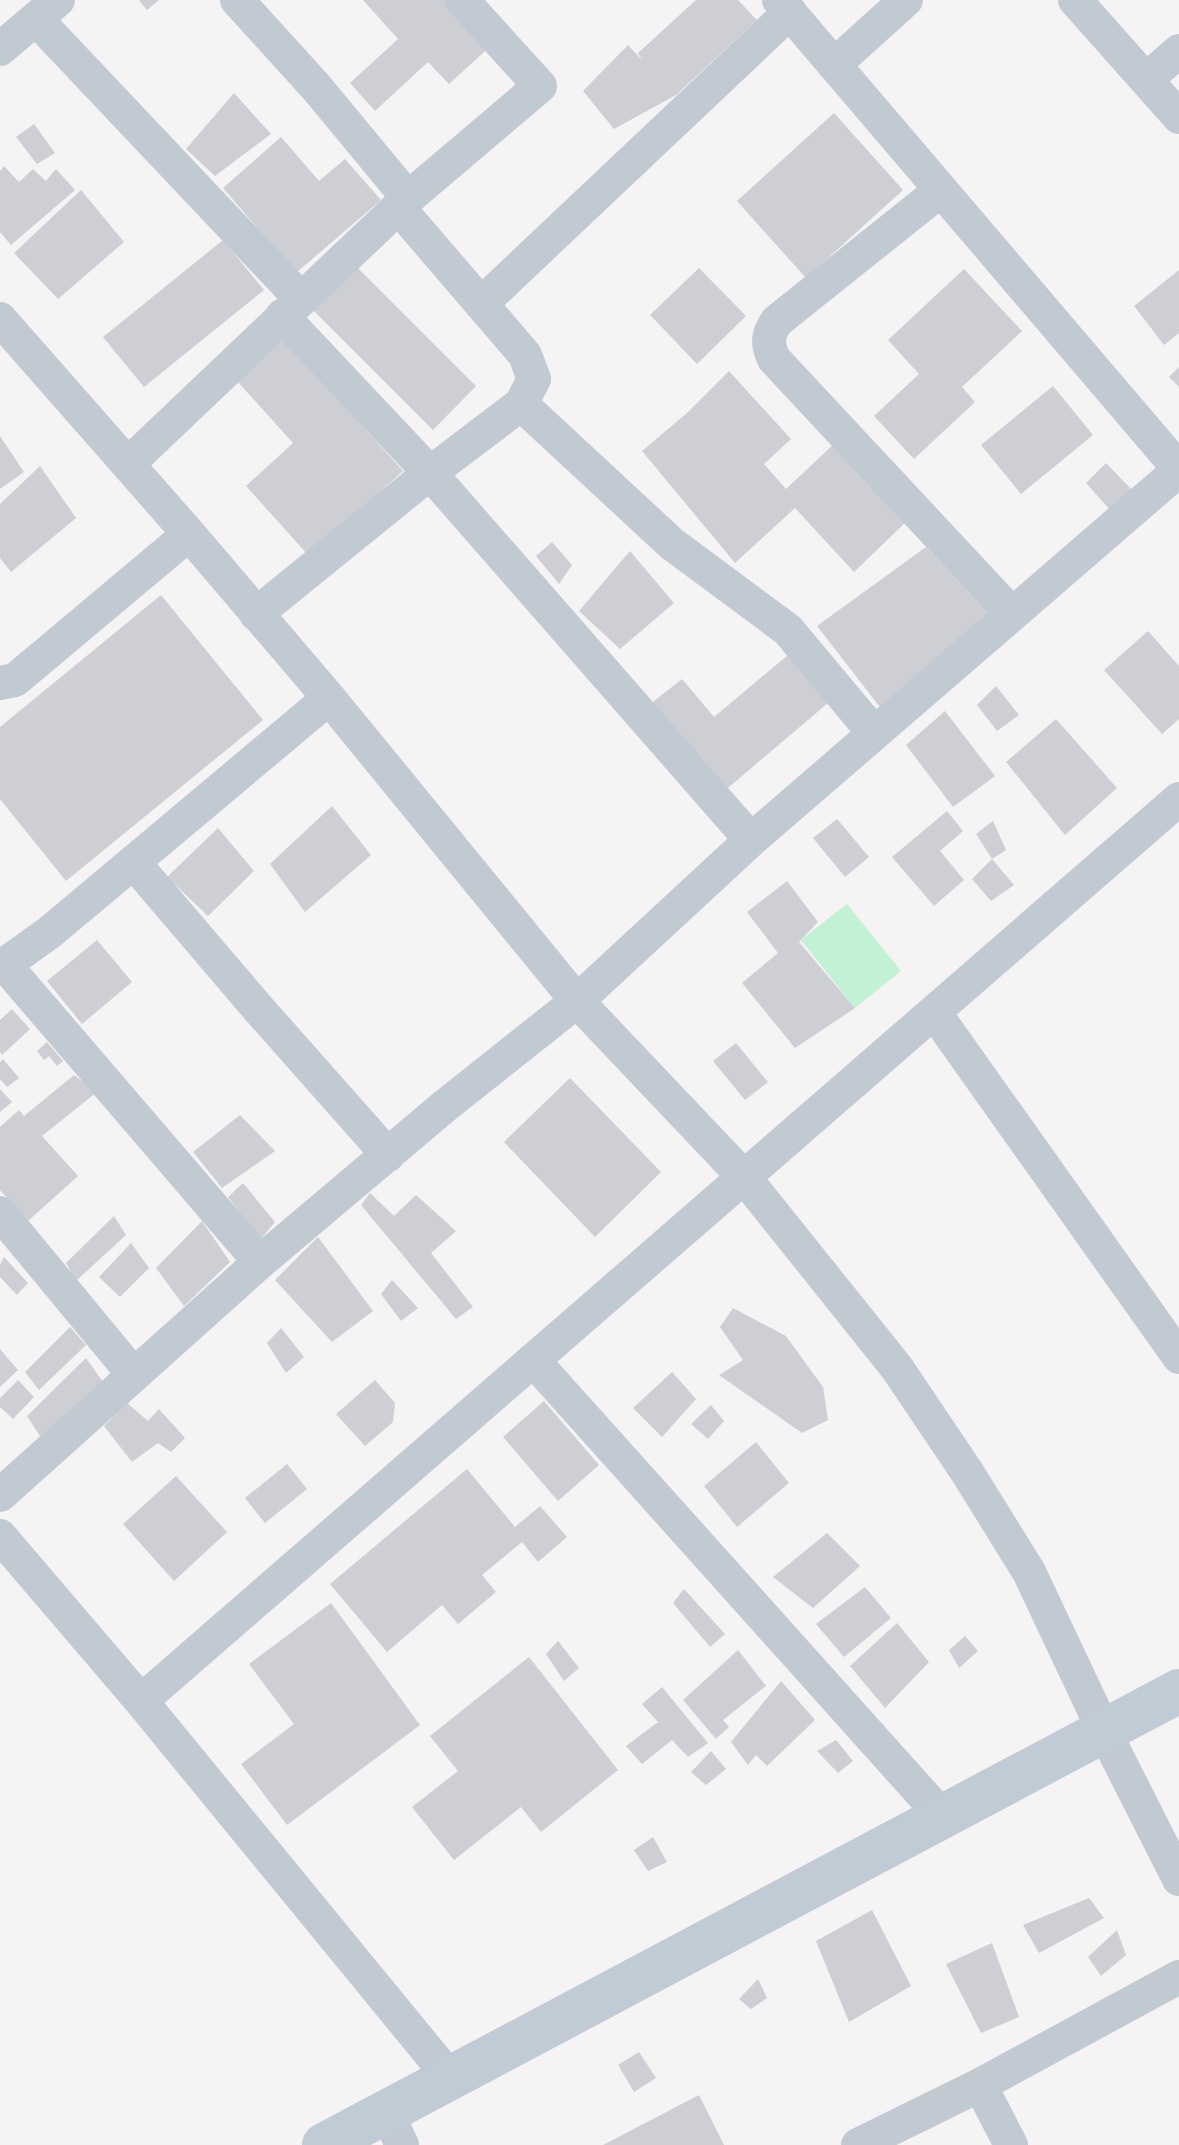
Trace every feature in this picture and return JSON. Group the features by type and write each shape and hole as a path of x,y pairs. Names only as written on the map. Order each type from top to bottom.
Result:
{"street":[{"path":"237,0 316,87 481,304 525,355 534,379 521,404 430,473 256,614"},
{"path":"128,464 403,203 540,86 462,0"},
{"path":"834,65 906,0"},
{"path":"1075,0 1179,117"},
{"path":"0,1495 260,1262 577,1001 751,840 1179,470 785,6 481,304"},
{"path":"0,49 47,9 430,473 751,840"},
{"path":"1147,79 1179,51"},
{"path":"941,190 777,321 769,331 768,346 774,359 1012,614"},
{"path":"0,319 329,698 577,1001 744,1177 897,1368 1029,1572 1104,1731 1179,1879"},
{"path":"521,404 672,544 788,630 874,733"},
{"path":"0,683 15,680 189,534"},
{"path":"260,1262 3,966 134,863 329,698"},
{"path":"141,1701 1179,799"},
{"path":"134,863 388,1155"},
{"path":"934,1012 1179,1357"},
{"path":"0,1213 134,1375"},
{"path":"533,1360 942,1816"},
{"path":"0,1536 141,1701 451,2079"},
{"path":"324,2145 394,2128 451,2079 1179,1691"},
{"path":"858,2145 980,2085 1179,1977"},
{"path":"980,2085 1011,2145"}],"green space":[{"path":"847,904 901,971 855,1008 801,940"}],"building":[{"path":"139,0 159,0 147,10"},
{"path":"363,0 457,0 495,42 449,84 428,62 375,111 350,83 398,39"},
{"path":"696,0 738,0 757,20 676,95 614,129 583,91 628,45 642,60 638,53"},
{"path":"234,93 271,134 215,176 186,149"},
{"path":"834,113 903,190 806,278 737,201"},
{"path":"34,124 55,153 37,164 16,137"},
{"path":"281,137 319,181 345,159 381,200 296,273 223,188"},
{"path":"4,166 19,182 33,169 46,181 56,169 75,190 11,245 0,232 0,171"},
{"path":"81,190 124,242 58,299 14,253"},
{"path":"223,240 264,290 144,387 103,337"},
{"path":"355,265 476,386 433,430 312,309"},
{"path":"699,268 746,316 697,364 650,315"},
{"path":"964,269 1022,331 962,387 975,402 914,459 874,416 919,374 888,340"},
{"path":"1179,270 1179,333 1164,345 1134,306"},
{"path":"284,339 403,471 309,556 246,486 293,443 238,382"},
{"path":"1179,367 1179,387 1169,377"},
{"path":"729,371 791,439 764,464 786,489 835,443 907,521 854,572 795,508 735,563 642,451 687,413"},
{"path":"1053,386 1093,435 1021,494 981,445"},
{"path":"0,436 24,472 0,489"},
{"path":"1106,463 1132,490 1111,511 1086,483"},
{"path":"40,466 76,518 11,572 0,558 0,504"},
{"path":"552,542 572,565 559,584 536,556"},
{"path":"926,547 989,614 883,711 817,626"},
{"path":"630,551 674,603 620,649 579,611"},
{"path":"161,595 263,720 66,881 0,799 0,727"},
{"path":"1148,631 1179,666 1179,719 1162,734 1104,670"},
{"path":"788,655 828,703 722,793 649,705 682,679 714,717"},
{"path":"996,686 1019,715 997,731 977,705"},
{"path":"945,711 995,776 953,807 906,745"},
{"path":"1056,719 1117,788 1065,835 1006,762"},
{"path":"332,806 371,855 305,912 270,864"},
{"path":"947,811 963,831 940,851 964,880 934,906 892,857"},
{"path":"837,819 869,857 845,877 813,838"},
{"path":"993,821 1006,850 992,859 976,834"},
{"path":"218,828 254,871 208,916 167,877"},
{"path":"992,859 1014,885 991,901 972,879"},
{"path":"787,881 818,922 799,942 855,1008 795,1048 742,983 778,953 747,912"},
{"path":"97,940 132,982 82,1024 47,981"},
{"path":"12,1009 30,1029 2,1055 0,1020"},
{"path":"47,1042 63,1061 57,1066 49,1056 44,1060 37,1051"},
{"path":"736,1043 768,1082 745,1100 713,1061"},
{"path":"3,1059 19,1078 7,1087 0,1079 0,1062"},
{"path":"74,1075 97,1092 42,1136 78,1176 28,1221 0,1190 0,1127 19,1110 24,1116"},
{"path":"570,1078 661,1172 595,1237 504,1142"},
{"path":"0,1089 12,1102 0,1112"},
{"path":"240,1115 275,1151 222,1188 193,1152"},
{"path":"243,1183 275,1222 260,1240 228,1197"},
{"path":"370,1193 394,1216 416,1195 456,1231 431,1253 473,1307 456,1319 361,1205"},
{"path":"114,1216 126,1235 76,1281 66,1263"},
{"path":"202,1221 230,1262 184,1306 156,1268"},
{"path":"318,1237 373,1311 332,1342 275,1280"},
{"path":"131,1243 149,1268 120,1297 99,1277"},
{"path":"4,1257 28,1283 17,1295 0,1277"},
{"path":"392,1280 418,1308 401,1321 381,1294"},
{"path":"733,1308 786,1336 823,1387 828,1420 802,1433 719,1375 743,1360 720,1327"},
{"path":"70,1327 86,1345 39,1390 25,1372"},
{"path":"281,1328 304,1357 286,1373 267,1343"},
{"path":"0,1349 18,1370 0,1387"},
{"path":"86,1358 103,1382 43,1441 27,1416"},
{"path":"672,1372 696,1399 662,1437 633,1408"},
{"path":"18,1380 34,1397 13,1419 0,1407 0,1398"},
{"path":"375,1380 395,1403 393,1422 365,1446 336,1414"},
{"path":"544,1401 599,1465 558,1501 503,1437"},
{"path":"127,1403 148,1421 159,1409 185,1438 171,1452 158,1443 132,1462 104,1426"},
{"path":"711,1405 724,1421 708,1439 691,1424"},
{"path":"756,1442 789,1483 737,1527 704,1486"},
{"path":"287,1464 307,1489 265,1523 245,1498"},
{"path":"467,1469 515,1527 540,1506 567,1537 538,1562 522,1542 482,1575 496,1592 458,1624 442,1605 387,1652 330,1584"},
{"path":"176,1476 227,1532 174,1581 123,1524"},
{"path":"827,1533 860,1566 813,1608 773,1577"},
{"path":"865,1587 891,1618 844,1657 816,1624"},
{"path":"684,1589 725,1634 710,1647 673,1603"},
{"path":"331,1603 420,1725 287,1825 241,1764 294,1724 249,1664"},
{"path":"897,1623 929,1662 885,1708 850,1666"},
{"path":"965,1636 978,1651 959,1668 949,1650"},
{"path":"558,1641 579,1668 564,1681 546,1654"},
{"path":"738,1650 766,1686 723,1720 729,1727 716,1739 683,1700"},
{"path":"529,1657 618,1770 541,1832 521,1807 454,1860 412,1807 458,1771 430,1736"},
{"path":"781,1681 815,1720 767,1766 756,1755 748,1765 731,1742"},
{"path":"662,1687 708,1743 688,1757 672,1740 642,1764 626,1746 658,1722 642,1704"},
{"path":"836,1740 853,1761 838,1773 817,1751"},
{"path":"711,1751 726,1769 706,1785 691,1772"},
{"path":"653,1837 667,1862 648,1871 634,1850"},
{"path":"1089,1898 1104,1918 1039,1953 1023,1925"},
{"path":"872,1910 911,1986 849,2022 816,1941"},
{"path":"1117,1930 1126,1955 1101,1976 1088,1957"},
{"path":"992,1943 1019,2017 981,2033 946,1964"},
{"path":"758,1979 767,1998 751,2009 739,1999"},
{"path":"639,2052 656,2078 634,2092 618,2065"},
{"path":"699,2095 724,2145 603,2145"}]}
